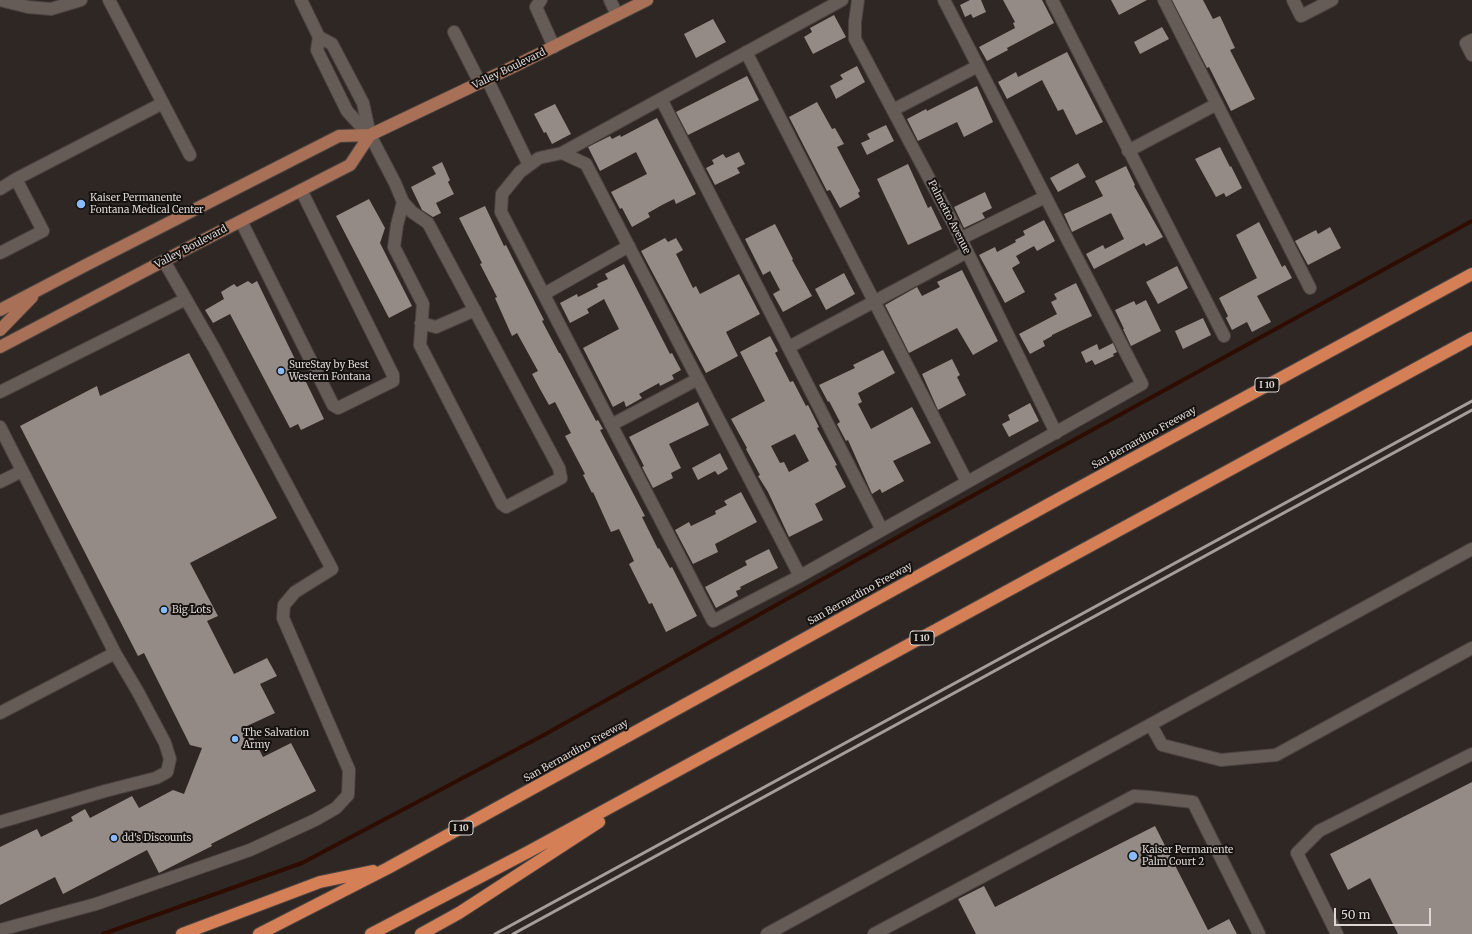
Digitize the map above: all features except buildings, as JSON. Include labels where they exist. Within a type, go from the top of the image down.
[{"type":"highway","name":"San Bernardino Freeway","points":[[259,934],[388,868],[1062,497],[1472,274]]},
{"type":"highway","name":"I 10","points":[[371,934],[528,852],[676,772],[1472,338]]},
{"type":"highway","points":[[421,934],[458,913],[676,772]]},
{"type":"highway","points":[[182,934],[320,882],[388,868]]},
{"type":"main road","name":"Valley Boulevard","points":[[0,310],[339,136],[370,136],[554,47],[647,0]]},
{"type":"main road","name":"Valley Boulevard","points":[[0,347],[350,165],[370,136]]},
{"type":"main road","points":[[0,330],[40,289]]},
{"type":"street","points":[[0,0],[18,2],[36,9],[51,9],[81,0]]},
{"type":"street","points":[[109,0],[190,155]]},
{"type":"street","points":[[301,0],[319,37],[317,50],[345,106],[370,136],[395,183],[403,202],[412,212],[428,223],[559,468],[561,478],[506,506],[502,504],[420,345],[423,304],[394,247],[397,225],[403,202]]},
{"type":"street","points":[[541,0],[536,7],[554,47]]},
{"type":"street","points":[[610,0],[617,15]]},
{"type":"street","points":[[842,0],[562,153],[539,158],[520,172],[502,194],[502,212],[713,621],[800,576],[1142,384],[944,0]]},
{"type":"street","name":"Palmetto Avenue","points":[[858,0],[854,22],[855,39],[960,239],[1056,433]]},
{"type":"street","points":[[1052,0],[1224,336]]},
{"type":"street","points":[[1164,0],[1310,288]]},
{"type":"street","points":[[1293,0],[1301,16],[1332,0]]},
{"type":"street","points":[[454,32],[484,81],[529,165]]},
{"type":"street","points":[[319,37],[332,44],[363,103],[370,136]]},
{"type":"street","points":[[1472,40],[1466,43],[1472,55]]},
{"type":"street","points":[[746,52],[967,482]]},
{"type":"street","points":[[893,110],[978,66]]},
{"type":"street","points":[[660,99],[882,530]]},
{"type":"street","points":[[0,189],[16,179],[163,103]]},
{"type":"street","points":[[1128,151],[1217,104]]},
{"type":"street","points":[[562,153],[586,164],[800,576]]},
{"type":"street","points":[[0,253],[43,231],[16,179]]},
{"type":"street","points":[[241,221],[333,405],[338,408],[393,381],[393,375],[301,190]]},
{"type":"street","points":[[960,239],[1045,197]]},
{"type":"street","points":[[544,294],[629,246]]},
{"type":"street","points":[[789,347],[966,252]]},
{"type":"street","points":[[0,930],[96,904],[250,850],[316,820],[336,808],[348,795],[349,770],[283,618],[284,605],[295,592],[332,569],[241,397],[164,261]]},
{"type":"street","points":[[0,392],[186,299]]},
{"type":"street","points":[[421,323],[436,327],[474,310]]},
{"type":"street","points":[[611,425],[698,379]]},
{"type":"street","points":[[0,427],[114,653],[138,692],[165,743],[170,759],[167,772],[156,778],[105,791],[0,822]]},
{"type":"street","points":[[0,482],[22,471]]},
{"type":"street","points":[[767,934],[1472,549]]},
{"type":"street","points":[[1151,725],[1162,745],[1221,760],[1276,755],[1472,648]]},
{"type":"street","points":[[0,713],[114,653]]},
{"type":"street","points":[[1337,934],[1297,853],[1319,831],[1472,754]]},
{"type":"street","points":[[874,934],[1134,796],[1192,802],[1260,934]]},
{"type":"waterway","points":[[103,934],[302,863],[542,736],[914,528],[1472,221]]},
{"type":"railway","points":[[495,934],[1472,401]]},
{"type":"railway","points":[[513,934],[1472,410]]},
{"type":"place","name":"Kaiser Permanente Fontana Medical Center","points":[[81,204]]},
{"type":"place","name":"SureStay by Best Western Fontana","points":[[281,371]]},
{"type":"place","name":"Big Lots","points":[[164,610]]},
{"type":"place","name":"The Salvation Army","points":[[235,739]]},
{"type":"place","name":"dd's Discounts","points":[[114,838]]},
{"type":"place","name":"Kaiser Permanente Palm Court 2","points":[[1133,856]]}]
